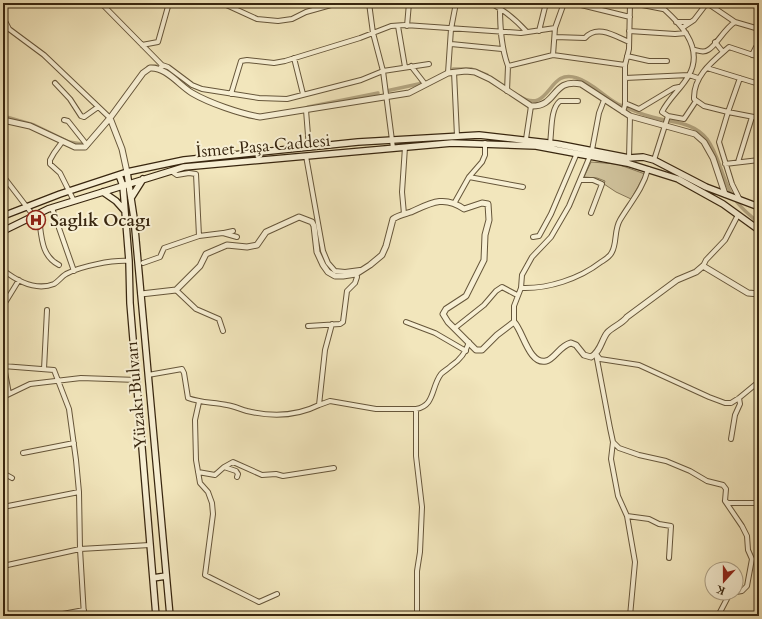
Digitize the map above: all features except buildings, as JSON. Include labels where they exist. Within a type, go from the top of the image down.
[{"type":"main road","points":[[3,216],[26,206],[127,172],[184,160],[393,140],[479,135],[526,139],[550,143],[661,173],[678,179],[723,204],[759,230]]},
{"type":"main road","name":"İsmet Paşa Caddesi","points":[[3,231],[36,214],[52,208],[184,167],[452,143],[536,146],[578,153],[591,153]]},
{"type":"main road","points":[[591,153],[629,158],[643,157],[654,160],[706,187],[759,207]]},
{"type":"main road","points":[[661,173],[663,164]]},
{"type":"main road","name":"Yüzakı Bulvarı","points":[[127,172],[141,294],[170,616]]},
{"type":"main road","name":"Yüzakı Bulvarı","points":[[119,175],[123,186],[129,261],[130,303],[156,616]]},
{"type":"main road","points":[[131,198],[143,179]]},
{"type":"main road","points":[[103,192],[116,201],[124,210]]},
{"type":"main road","points":[[153,578],[166,576]]},
{"type":"street","points":[[101,3],[161,67],[193,94],[245,115],[260,117],[410,93],[448,72],[475,72],[507,89],[531,106],[547,103],[561,86],[574,83],[587,88],[604,100],[624,107],[639,109],[674,88],[680,87]]},
{"type":"street","points":[[142,45],[158,42],[169,3]]},
{"type":"street","points":[[222,3],[257,19],[278,21],[292,19],[306,12],[338,3]]},
{"type":"street","points":[[369,3],[373,33],[383,71],[393,148]]},
{"type":"street","points":[[407,26],[409,3]]},
{"type":"street","points":[[448,72],[451,29],[456,3]]},
{"type":"street","points":[[490,3],[500,7],[527,32]]},
{"type":"street","points":[[503,3],[500,7],[500,32],[502,49],[508,66],[507,89]]},
{"type":"street","points":[[539,30],[546,3]]},
{"type":"street","points":[[553,56],[555,28],[564,3]]},
{"type":"street","points":[[573,3],[630,18]]},
{"type":"street","points":[[629,158],[630,116],[624,107],[624,78],[629,42],[631,3],[665,9]]},
{"type":"street","points":[[658,3],[686,33],[695,50],[689,74],[662,112],[667,120],[695,134],[704,142],[713,158],[725,194]]},
{"type":"street","points":[[682,28],[691,22],[707,3],[735,22],[759,29]]},
{"type":"street","points":[[3,17],[9,29],[44,55],[110,118],[122,149],[127,172]]},
{"type":"street","points":[[676,22],[691,22]]},
{"type":"street","points":[[695,50],[702,52],[708,50],[726,28],[735,22]]},
{"type":"street","points":[[231,94],[241,61],[247,60],[274,63],[294,58],[391,26],[500,32],[527,32],[555,28]]},
{"type":"street","points":[[398,26],[405,67]]},
{"type":"street","points":[[3,30],[9,29]]},
{"type":"street","points":[[554,37],[585,38],[589,33],[596,31],[610,34],[629,42]]},
{"type":"street","points":[[629,31],[675,34],[686,33]]},
{"type":"street","points":[[716,42],[723,52]]},
{"type":"street","points":[[451,44],[502,49]]},
{"type":"street","points":[[759,57],[729,47],[698,78],[694,92],[696,101],[704,106],[759,118]]},
{"type":"street","points":[[752,55],[756,47]]},
{"type":"street","points":[[508,66],[553,56],[625,66]]},
{"type":"street","points":[[627,56],[649,61],[667,61]]},
{"type":"street","points":[[294,58],[303,94]]},
{"type":"street","points":[[3,120],[30,126],[75,147],[87,145],[110,118],[144,73],[150,68],[168,67],[192,85],[202,89],[231,94],[286,99],[361,80],[383,71],[429,64]]},
{"type":"street","points":[[411,66],[425,84]]},
{"type":"street","points":[[707,68],[759,84]]},
{"type":"street","points":[[454,72],[457,136]]},
{"type":"street","points":[[624,78],[689,74],[698,78]]},
{"type":"street","points":[[740,78],[719,142],[725,164],[740,200]]},
{"type":"street","points":[[55,83],[70,99],[81,116],[84,117],[98,107]]},
{"type":"street","points":[[596,354],[588,357],[576,345],[571,343],[558,349],[550,359],[544,362],[537,360],[528,349],[520,330],[514,322],[514,306],[521,288],[522,276],[532,257],[551,237],[569,206],[591,153],[599,112],[604,100]]},
{"type":"street","points":[[550,143],[557,103],[560,101],[578,101]]},
{"type":"street","points":[[630,116],[667,120],[684,119],[696,101]]},
{"type":"street","points":[[526,139],[531,106]]},
{"type":"street","points":[[306,110],[309,148]]},
{"type":"street","points":[[738,162],[752,117]]},
{"type":"street","points":[[64,120],[68,121],[87,145]]},
{"type":"street","points":[[654,160],[667,120]]},
{"type":"street","points":[[62,142],[50,160],[50,164],[60,173],[74,201]]},
{"type":"street","points":[[455,202],[469,177],[482,162],[485,143]]},
{"type":"street","points":[[404,214],[402,192],[406,147]]},
{"type":"street","points":[[533,237],[539,236],[551,214],[578,153]]},
{"type":"street","points":[[306,156],[324,255],[335,270],[349,272],[361,269],[370,265],[382,256],[393,219],[404,214],[432,203],[455,202],[464,209],[482,203],[488,204],[489,209],[485,235],[484,260],[466,296],[446,309],[443,314],[444,318],[470,342],[476,350],[482,350],[497,335],[514,322]]},
{"type":"street","points":[[725,164],[759,160]]},
{"type":"street","points":[[521,288],[548,286],[563,281],[589,271],[608,257],[612,253],[619,221],[633,202],[648,169]]},
{"type":"street","points":[[171,171],[176,175],[189,173],[196,174],[199,236]]},
{"type":"street","points":[[3,176],[26,206],[36,214],[43,246],[52,261],[59,265]]},
{"type":"street","points":[[469,177],[523,187]]},
{"type":"street","points":[[580,180],[593,180],[602,184],[591,213]]},
{"type":"street","points":[[52,208],[74,271]]},
{"type":"street","points":[[630,616],[635,562],[627,516],[618,496],[611,459],[613,442],[596,354],[608,332],[622,324],[627,317],[677,280],[696,272],[703,266],[712,253],[722,244],[738,215]]},
{"type":"street","points":[[141,294],[176,290],[197,269],[206,254],[227,245],[247,247],[257,245],[266,232],[299,217],[312,222],[314,226],[317,252],[322,265],[328,272],[335,276],[342,276],[356,274],[361,269]]},
{"type":"street","points":[[143,263],[160,257],[164,248],[199,236],[233,231]]},
{"type":"street","points":[[223,233],[237,237]]},
{"type":"street","points":[[3,270],[31,286],[52,285],[65,274],[74,271],[113,260],[129,261]]},
{"type":"street","points":[[703,266],[748,293],[759,294]]},
{"type":"street","points":[[308,326],[343,322],[347,291],[358,277],[356,274]]},
{"type":"street","points":[[3,306],[19,280]]},
{"type":"street","points":[[455,328],[484,305],[496,291],[502,287],[517,295]]},
{"type":"street","points":[[176,290],[196,309],[219,319],[224,331]]},
{"type":"street","points":[[44,369],[47,310]]},
{"type":"street","points":[[406,322],[435,333],[466,351]]},
{"type":"street","points":[[319,405],[325,350],[332,324]]},
{"type":"street","points":[[148,375],[182,369],[188,398],[199,402],[227,405],[266,415],[284,415],[309,410],[330,402],[376,409],[416,409],[424,408],[429,402],[441,374],[453,365],[466,351],[470,342]]},
{"type":"street","points":[[596,354],[600,359],[644,367],[720,401],[731,403],[756,384],[759,385]]},
{"type":"street","points":[[3,361],[9,394]]},
{"type":"street","points":[[4,367],[54,370],[69,409],[79,492],[80,549],[84,616]]},
{"type":"street","points":[[3,397],[30,384],[81,378],[136,380]]},
{"type":"street","points":[[731,439],[735,415],[740,404],[739,398]]},
{"type":"street","points":[[199,402],[195,420],[195,448],[200,483],[208,492],[212,503],[213,514],[205,575],[258,602],[277,594]]},
{"type":"street","points":[[416,409],[416,456],[422,507],[420,552],[417,571],[417,616]]},
{"type":"street","points":[[613,442],[619,448],[639,455],[666,461],[690,471],[707,481],[723,485],[726,489],[724,501],[742,526],[747,536],[748,550],[752,554],[747,586],[744,589]]},
{"type":"street","points":[[23,452],[74,443]]},
{"type":"street","points":[[198,472],[215,475],[232,462],[262,475],[276,474],[283,476],[334,468]]},
{"type":"street","points":[[224,467],[236,471],[238,474],[237,477]]},
{"type":"street","points":[[3,473],[12,478]]},
{"type":"street","points":[[3,507],[79,492]]},
{"type":"street","points":[[724,501],[732,503],[759,502]]},
{"type":"street","points":[[627,516],[649,519],[659,524],[671,526],[669,558]]},
{"type":"street","points":[[3,566],[80,549],[150,545]]},
{"type":"street","points":[[718,616],[726,601]]},
{"type":"street","points":[[52,616],[84,610]]},
{"type":"shaded area","points":[[591,162],[617,164],[645,174],[631,199],[604,184],[605,181],[597,178],[584,177]]},
{"type":"waterway","points":[[148,67],[156,66]]},
{"type":"waterway","points":[[453,69],[471,69],[487,75]]},
{"type":"waterway","points":[[519,96],[529,101],[537,100],[544,96],[560,79],[567,76],[583,80],[613,101],[626,108],[648,116],[682,124],[695,129],[701,133],[711,145],[726,183],[738,204],[759,223]]},
{"type":"waterway","points":[[386,91],[423,83]]},
{"type":"waterway","points":[[308,107],[378,93]]},
{"type":"waterway","points":[[3,116],[34,125],[69,142],[82,144]]},
{"type":"place","name":"Saglık Ocagı","points":[[36,220]]}]
